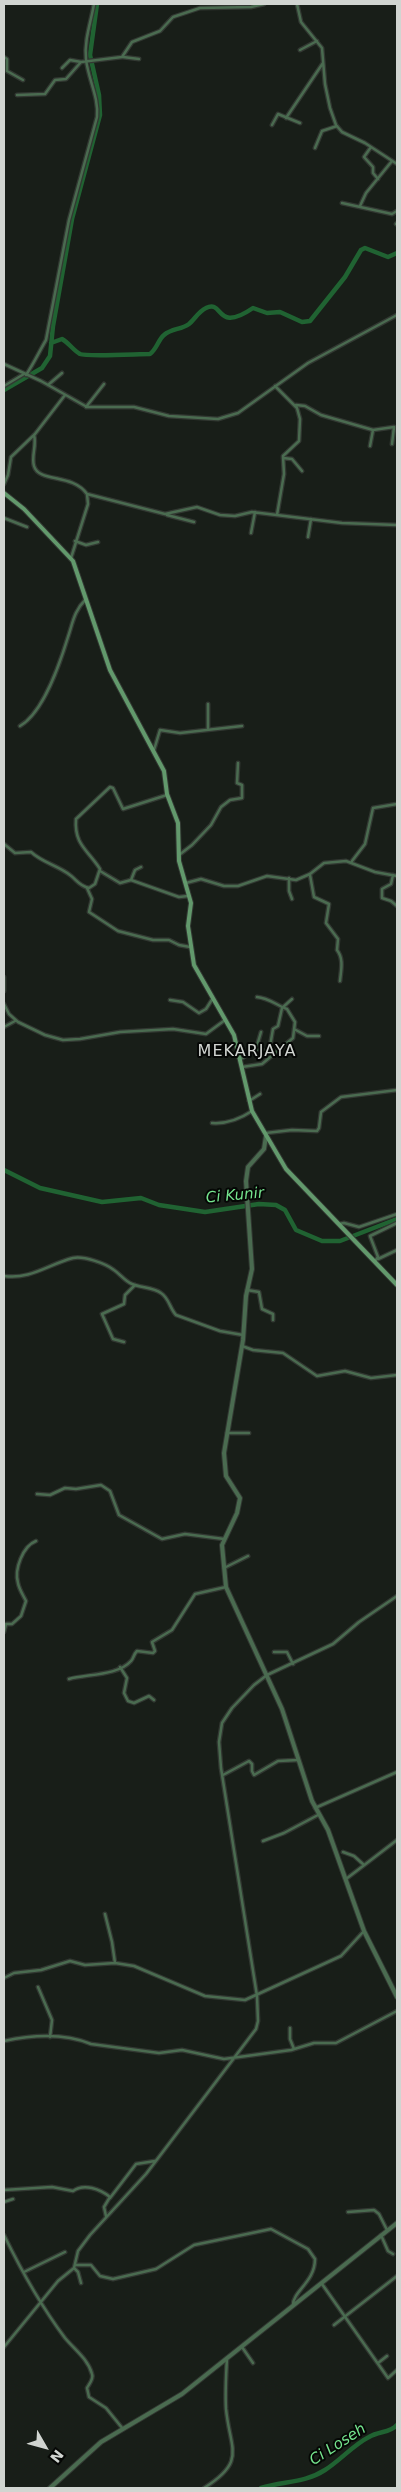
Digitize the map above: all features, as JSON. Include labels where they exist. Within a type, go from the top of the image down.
[{"type":"main road","points":[[4,493],[24,509],[71,558],[110,670],[164,771],[168,794],[178,823],[178,855],[190,895],[192,909],[188,926],[190,947],[196,971],[234,1035],[241,1059],[248,1101],[252,1111],[286,1169],[355,1242],[376,1260],[397,1285]]},
{"type":"street","points":[[5,386],[27,375],[46,341],[69,220],[96,124],[97,102],[86,46],[94,4]]},
{"type":"street","points":[[122,57],[132,42],[160,31],[172,17],[200,8],[251,7],[264,4]]},
{"type":"street","points":[[296,4],[301,22],[317,41],[323,52],[326,93],[337,126],[342,132],[372,147],[397,164]]},
{"type":"street","points":[[300,50],[317,41]]},
{"type":"street","points":[[4,57],[7,59],[7,71],[22,80]]},
{"type":"street","points":[[62,68],[70,60],[81,62],[122,57],[139,59]]},
{"type":"street","points":[[17,95],[45,94],[55,80],[66,79],[81,62]]},
{"type":"street","points":[[286,118],[324,62]]},
{"type":"street","points":[[272,125],[276,114],[300,123]]},
{"type":"street","points":[[315,148],[324,128],[337,126]]},
{"type":"street","points":[[372,147],[364,157],[373,167],[373,173],[378,178]]},
{"type":"street","points":[[360,206],[378,178],[392,161]]},
{"type":"street","points":[[342,203],[392,214],[397,212]]},
{"type":"street","points":[[4,364],[86,406],[101,409],[134,407],[169,416],[218,419],[238,413],[323,354],[396,316]]},
{"type":"street","points":[[48,385],[62,373]]},
{"type":"street","points":[[86,406],[104,384]]},
{"type":"street","points":[[275,386],[296,405],[300,418],[299,441],[284,454],[283,458],[284,474],[277,515]]},
{"type":"street","points":[[4,484],[8,475],[11,457],[34,435],[65,395]]},
{"type":"street","points":[[296,405],[304,406],[322,416],[373,430],[394,428],[392,444]]},
{"type":"street","points":[[370,446],[373,430]]},
{"type":"street","points":[[34,435],[34,466],[37,471],[46,477],[66,479],[75,483],[87,494],[194,522]]},
{"type":"street","points":[[283,458],[292,459],[302,471]]},
{"type":"street","points":[[71,558],[88,504],[87,494]]},
{"type":"street","points":[[165,514],[197,507],[220,515],[255,512],[312,519],[397,525]]},
{"type":"street","points":[[251,533],[255,512]]},
{"type":"street","points":[[4,518],[27,527]]},
{"type":"street","points":[[308,537],[312,519]]},
{"type":"street","points":[[75,541],[86,545],[98,542]]},
{"type":"street","points":[[20,726],[30,719],[39,708],[65,648],[76,611],[86,599]]},
{"type":"street","points":[[208,704],[208,728]]},
{"type":"street","points":[[154,750],[160,730],[180,733],[208,728],[242,726]]},
{"type":"street","points":[[178,855],[192,845],[211,826],[220,807],[230,800],[242,798],[242,785],[237,783],[238,763]]},
{"type":"street","points":[[168,794],[123,809],[113,788],[110,787],[76,819],[80,844],[100,871],[120,883],[131,880],[179,897],[190,895]]},
{"type":"street","points":[[352,861],[365,844],[372,808],[397,804]]},
{"type":"street","points":[[4,844],[17,854],[30,852],[40,861],[56,866],[70,875],[78,884],[87,888],[92,899],[88,912],[113,929],[152,940],[169,940],[179,945],[190,947]]},
{"type":"street","points":[[186,884],[201,879],[224,886],[238,886],[268,876],[296,880],[329,862],[352,861],[370,870],[397,876]]},
{"type":"street","points":[[131,880],[135,870],[141,867]]},
{"type":"street","points":[[87,888],[94,885],[100,871]]},
{"type":"street","points":[[310,874],[314,897],[329,904],[326,923],[337,937],[337,950],[340,954],[341,962],[340,981]]},
{"type":"street","points":[[392,875],[391,883],[382,889],[382,898],[391,901],[397,906]]},
{"type":"street","points":[[289,878],[289,891],[292,899]]},
{"type":"street","points":[[4,977],[4,991]]},
{"type":"street","points":[[242,1067],[256,1066],[266,1061],[292,1039],[294,1021],[287,1010],[269,999],[257,997]]},
{"type":"street","points":[[170,1000],[183,1002],[199,1013],[206,1009],[213,998]]},
{"type":"street","points":[[256,1049],[267,1053],[271,1050],[273,1029],[278,1026],[282,1008],[292,998]]},
{"type":"street","points":[[4,1004],[16,1020],[45,1035],[58,1039],[74,1040],[103,1034],[173,1029],[206,1034],[225,1020]]},
{"type":"street","points":[[4,1028],[16,1020]]},
{"type":"street","points":[[294,1029],[306,1035],[319,1036]]},
{"type":"street","points":[[241,1059],[256,1049],[261,1032]]},
{"type":"street","points":[[397,1090],[340,1097],[321,1112],[317,1131],[292,1130],[265,1135],[264,1149],[248,1167],[248,1210],[252,1269],[247,1290],[242,1346],[224,1453],[225,1470],[240,1498],[237,1513],[224,1538],[222,1550],[226,1586],[282,1709],[315,1808],[328,1830],[364,1931],[397,1997]]},
{"type":"street","points":[[248,1101],[260,1094]]},
{"type":"street","points":[[212,1122],[224,1122],[239,1118],[252,1111]]},
{"type":"street","points":[[340,1225],[359,1227],[397,1214]]},
{"type":"street","points":[[397,1223],[370,1236],[376,1260],[397,1250]]},
{"type":"street","points":[[4,1276],[19,1277],[79,1258],[111,1268],[135,1285],[162,1293],[176,1315],[220,1331],[243,1335]]},
{"type":"street","points":[[124,1342],[112,1339],[102,1314],[124,1304],[125,1295],[135,1285]]},
{"type":"street","points":[[247,1290],[259,1292],[262,1309],[273,1314],[273,1320]]},
{"type":"street","points":[[242,1346],[253,1350],[282,1353],[317,1376],[345,1371],[371,1378],[397,1375]]},
{"type":"street","points":[[227,1433],[249,1433]]},
{"type":"street","points":[[38,1494],[50,1495],[65,1488],[76,1489],[101,1485],[110,1491],[119,1515],[162,1539],[185,1534],[224,1538]]},
{"type":"street","points":[[4,1632],[6,1624],[12,1624],[21,1616],[26,1602],[18,1582],[18,1566],[31,1543],[36,1541]]},
{"type":"street","points":[[224,1568],[248,1556]]},
{"type":"street","points":[[69,1679],[88,1674],[97,1676],[120,1667],[130,1662],[137,1651],[153,1653],[152,1642],[172,1630],[196,1594],[226,1586]]},
{"type":"street","points":[[4,2347],[58,2281],[74,2266],[78,2250],[106,2216],[134,2188],[256,2029],[258,2021],[257,1996],[222,1775],[219,1742],[222,1724],[232,1708],[267,1675],[333,1644],[359,1622],[397,1596]]},
{"type":"street","points":[[274,1652],[287,1652],[293,1664]]},
{"type":"street","points":[[120,1667],[127,1678],[124,1693],[128,1701],[134,1703],[148,1696],[154,1700]]},
{"type":"street","points":[[222,1775],[249,1761],[252,1764],[254,1775],[279,1760],[300,1760]]},
{"type":"street","points":[[315,1808],[397,1772]]},
{"type":"street","points":[[263,1840],[284,1833],[318,1815]]},
{"type":"street","points":[[346,1879],[397,1840]]},
{"type":"street","points":[[343,1852],[354,1856],[364,1865]]},
{"type":"street","points":[[105,1914],[115,1963]]},
{"type":"street","points":[[4,1978],[14,1972],[41,1970],[70,1961],[84,1965],[115,1963],[134,1966],[205,1996],[245,2000],[341,1956],[364,1931]]},
{"type":"street","points":[[38,1987],[53,2021],[50,2037]]},
{"type":"street","points":[[4,2040],[33,2035],[76,2039],[91,2044],[159,2053],[182,2050],[218,2059],[234,2058],[294,2049],[314,2043],[336,2043],[397,2011]]},
{"type":"street","points":[[290,2028],[290,2040],[294,2049]]},
{"type":"street","points":[[106,2216],[104,2207],[136,2164],[155,2161]]},
{"type":"street","points":[[4,2190],[52,2187],[73,2191],[80,2187],[93,2188],[110,2198]]},
{"type":"street","points":[[4,2202],[13,2199]]},
{"type":"street","points":[[348,2212],[374,2210],[379,2214],[388,2230]]},
{"type":"street","points":[[50,2488],[101,2442],[175,2400],[397,2223]]},
{"type":"street","points":[[74,2266],[92,2266],[100,2276],[113,2279],[160,2268],[194,2245],[271,2229],[308,2249],[315,2259],[312,2276],[294,2298],[293,2305]]},
{"type":"street","points":[[4,2235],[41,2301],[65,2337],[80,2351],[91,2372],[92,2379],[87,2392],[89,2397],[106,2408],[123,2429]]},
{"type":"street","points":[[381,2235],[388,2251],[392,2254]]},
{"type":"street","points":[[24,2272],[65,2252]]},
{"type":"street","points":[[74,2266],[81,2283]]},
{"type":"street","points":[[334,2325],[397,2276]]},
{"type":"street","points":[[321,2283],[388,2378],[397,2370]]},
{"type":"street","points":[[241,2346],[253,2363]]},
{"type":"street","points":[[378,2363],[387,2356]]},
{"type":"street","points":[[204,2488],[224,2475],[230,2466],[233,2455],[226,2410],[227,2357]]},
{"type":"waterway","points":[[4,390],[42,368],[50,356],[53,326],[72,219],[100,115],[99,95],[90,55],[97,4]]},
{"type":"waterway","points":[[51,343],[62,339],[80,354],[85,355],[150,354],[164,335],[186,326],[203,309],[212,306],[226,317],[232,318],[253,308],[267,313],[280,312],[302,322],[310,321],[345,277],[361,250],[365,248],[388,257],[397,253]]},
{"type":"waterway","name":"Ci Kunir","points":[[4,1170],[40,1188],[102,1202],[141,1198],[159,1205],[205,1212],[259,1204],[276,1205],[285,1210],[296,1230],[322,1241],[340,1241],[397,1219]]},
{"type":"waterway","name":"Ci Loseh","points":[[261,2488],[302,2480],[317,2474],[331,2466],[363,2440],[394,2428],[397,2425]]},
{"type":"district","name":"MEKARJAYA","points":[[247,1052]]}]
